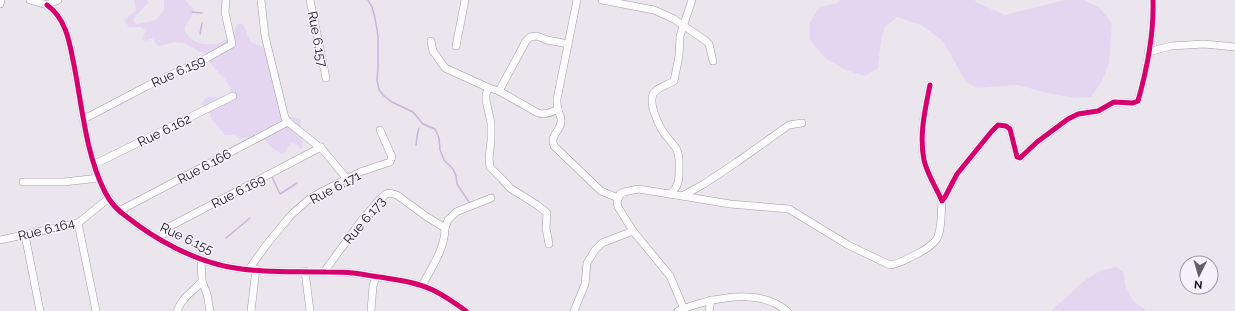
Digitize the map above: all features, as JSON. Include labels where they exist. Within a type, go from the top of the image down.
[{"type":"street","points":[[0,4],[1,0]]},
{"type":"street","points":[[30,0],[46,5],[58,0]]},
{"type":"street","name":"Rue 6.159","points":[[84,119],[232,44],[225,12],[226,0]]},
{"type":"street","points":[[261,0],[265,36],[285,118],[288,122],[321,147],[347,179]]},
{"type":"street","name":"Rue 6.157","points":[[310,0],[326,78]]},
{"type":"street","points":[[456,46],[465,0]]},
{"type":"street","points":[[578,0],[558,99],[558,109],[561,121],[552,141],[554,146],[601,191],[618,198]]},
{"type":"street","points":[[602,0],[628,2],[654,10],[674,19],[709,44],[713,61]]},
{"type":"street","points":[[670,194],[678,185],[679,157],[677,151],[662,130],[656,118],[652,101],[654,93],[658,89],[674,81],[678,63],[680,36],[692,0]]},
{"type":"street","points":[[942,200],[957,174],[998,125],[1006,126],[1010,129],[1017,157],[1020,158],[1037,142],[1068,119],[1078,114],[1098,112],[1114,102],[1133,103],[1138,101],[1144,79],[1153,11],[1153,0]]},
{"type":"street","name":"Rue 6.155","points":[[46,5],[56,13],[69,39],[87,135],[99,178],[109,198],[119,211],[137,225],[178,249],[201,259],[230,267],[305,272],[352,272],[404,280],[444,296],[457,308],[466,311]]},
{"type":"street","points":[[499,91],[526,41],[530,38],[536,36],[547,40],[568,44]]},
{"type":"street","points":[[431,41],[433,51],[445,68],[499,91],[538,113],[548,114],[558,109]]},
{"type":"street","points":[[1148,52],[1171,46],[1204,44],[1235,47]]},
{"type":"street","points":[[787,311],[774,303],[751,297],[711,300],[681,310],[670,276],[634,231],[618,207],[618,198],[620,194],[638,188],[730,204],[788,209],[848,245],[890,265],[897,264],[931,246],[937,239],[940,229],[942,200],[924,160],[922,143],[923,117],[930,85]]},
{"type":"street","points":[[489,88],[486,94],[486,100],[491,123],[490,167],[510,188],[547,213],[546,228],[549,244]]},
{"type":"street","name":"Rue 6.162","points":[[95,164],[233,96]]},
{"type":"street","name":"Rue 6.166","points":[[119,211],[288,122]]},
{"type":"street","points":[[682,196],[732,166],[789,125],[802,123]]},
{"type":"street","name":"Rue 6.171","points":[[253,269],[267,244],[291,215],[308,200],[360,172],[390,162],[392,157],[380,130]]},
{"type":"street","name":"Rue 6.169","points":[[160,239],[167,228],[321,147]]},
{"type":"street","points":[[23,182],[64,182],[99,178]]},
{"type":"street","name":"Rue 6.173","points":[[324,272],[361,221],[386,194],[390,193],[397,195],[445,228]]},
{"type":"street","name":"Rue 6.164","points":[[0,240],[78,223],[109,198]]},
{"type":"street","points":[[422,286],[439,252],[445,236],[445,228],[448,220],[456,212],[491,198]]},
{"type":"street","points":[[78,223],[96,311]]},
{"type":"street","points":[[574,311],[585,284],[587,263],[595,250],[602,243],[634,231]]},
{"type":"street","points":[[25,235],[40,311]]},
{"type":"street","points":[[201,259],[202,281],[207,294],[210,311]]},
{"type":"street","points":[[251,311],[253,269]]},
{"type":"street","points":[[305,272],[310,311]]},
{"type":"street","points":[[371,311],[372,293],[376,276]]},
{"type":"street","points":[[177,311],[186,295],[194,290],[202,281]]},
{"type":"street","points":[[709,311],[711,300]]},
{"type":"shaded area","points":[[134,0],[148,1],[148,3],[133,19],[136,24],[156,20],[164,10],[164,0],[185,0],[194,10],[185,30],[190,38],[201,43],[209,44],[224,41],[229,37],[238,24],[242,24],[251,42],[267,49],[272,64],[276,66],[280,76],[286,114],[289,117],[301,119],[300,125],[304,133],[302,148],[300,149],[298,145],[291,143],[282,154],[271,147],[265,140],[247,137],[240,139],[234,135],[225,135],[212,120],[208,109],[201,103],[208,96],[219,98],[221,96],[228,95],[230,91],[227,82],[211,64],[209,59],[211,55],[198,51],[185,43],[174,42],[159,46],[153,39],[149,39],[147,41],[144,40],[144,29],[141,27],[129,27],[125,22],[125,19],[136,10]]},
{"type":"shaded area","points":[[840,0],[975,0],[976,2],[1005,15],[1066,0],[1083,0],[1100,8],[1112,24],[1109,63],[1102,81],[1091,97],[1075,98],[1047,93],[1018,85],[977,88],[966,82],[943,41],[921,25],[897,17],[884,28],[878,68],[865,76],[846,70],[825,58],[810,40],[810,22],[820,7],[837,3]]},
{"type":"shaded area","points":[[1117,267],[1124,273],[1125,285],[1133,301],[1147,311],[1051,311],[1084,281],[1101,270]]},
{"type":"waterway","points":[[368,0],[372,7],[378,36],[377,80],[379,90],[392,102],[413,112],[423,124],[435,129],[439,138],[440,150],[444,160],[453,169],[457,184],[469,202]]},
{"type":"waterway","points":[[192,12],[202,13]]},
{"type":"waterway","points":[[200,34],[202,23]]},
{"type":"waterway","points":[[416,145],[419,128]]},
{"type":"waterway","points":[[272,177],[280,194],[297,183]]},
{"type":"waterway","points":[[226,238],[250,218]]},
{"type":"cycle path","points":[[930,85],[923,122],[923,151],[927,170],[942,201],[957,174],[998,125],[1006,126],[1010,129],[1017,157],[1020,158],[1037,142],[1068,119],[1078,114],[1098,111],[1114,102],[1133,103],[1138,101],[1149,51],[1153,0]]},
{"type":"cycle path","points":[[47,5],[58,16],[68,37],[88,144],[98,177],[105,192],[120,212],[150,234],[189,254],[215,264],[229,267],[253,270],[350,273],[400,280],[433,290],[466,311]]}]
